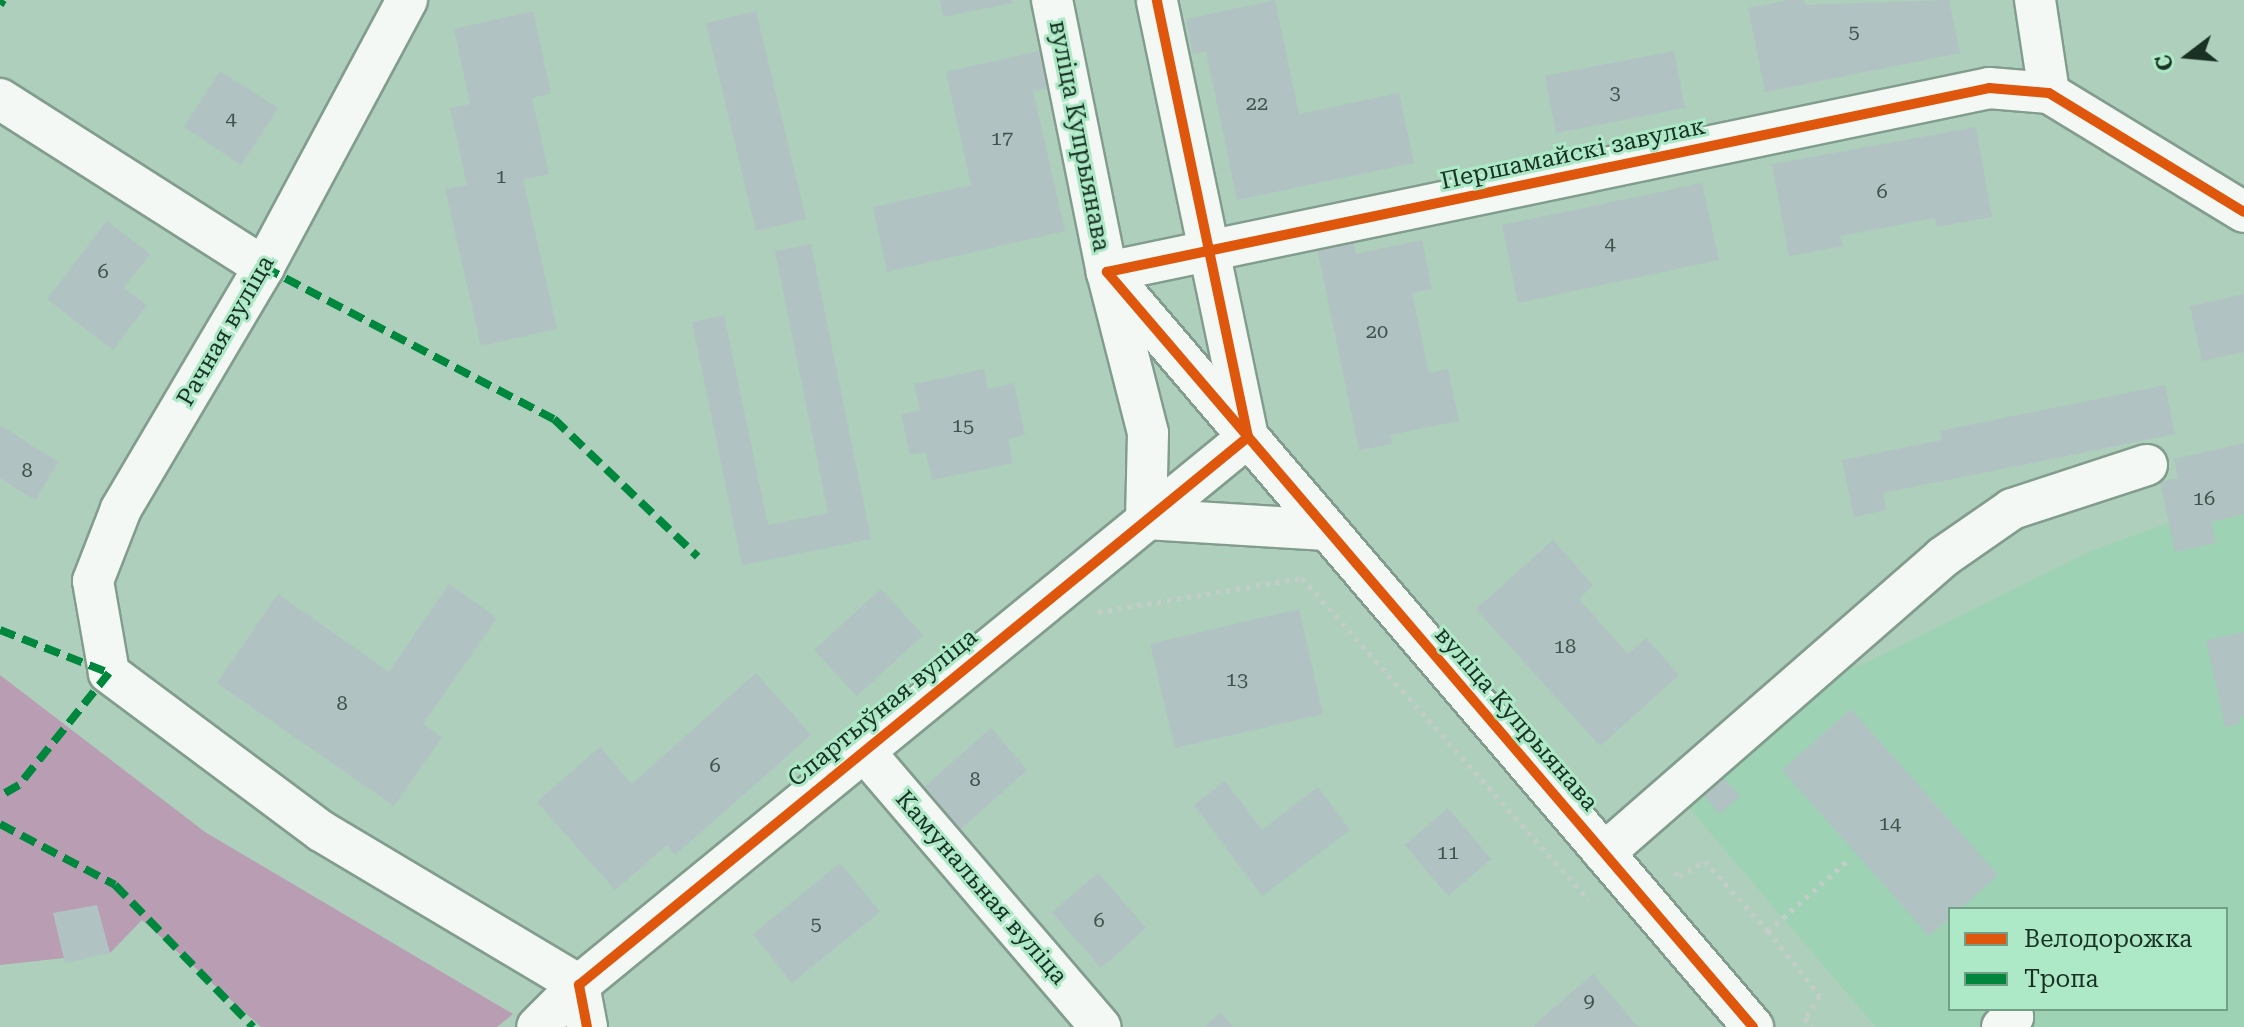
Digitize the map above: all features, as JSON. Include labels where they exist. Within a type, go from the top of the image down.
[{"type":"street","name":"Рачная вуліца","points":[[407,0],[264,267],[121,509],[93,581],[109,673],[321,831],[579,985]]},
{"type":"street","name":"вуліца Купрыянава","points":[[1052,0],[1107,272],[1148,433],[1146,519]]},
{"type":"street","name":"вуліца Купрыянава","points":[[1157,0],[1206,251],[1248,437]]},
{"type":"street","points":[[2035,0],[2049,93],[2244,212]]},
{"type":"street","name":"Першамайскі завулак","points":[[1107,272],[1989,88],[2049,93]]},
{"type":"street","points":[[0,99],[264,267]]},
{"type":"street","name":"вуліца Купрыянава","points":[[1107,272],[1753,1027]]},
{"type":"street","name":"Спартыўная вуліца","points":[[537,1027],[579,985],[1248,437]]},
{"type":"street","points":[[1604,853],[1943,557],[2012,509],[2147,465]]},
{"type":"street","points":[[1146,519],[1327,530]]},
{"type":"street","name":"Камунальная вуліца","points":[[863,750],[1100,1027]]},
{"type":"street","points":[[579,985],[587,1027]]},
{"type":"street","points":[[2002,1027],[2013,1017],[2012,1011]]},
{"type":"path","points":[[1094,613],[1302,578],[1597,909]]},
{"type":"path","points":[[1636,827],[1679,876],[1705,861],[1768,931],[1820,996],[1805,1018],[1812,1027]]},
{"type":"path","points":[[1768,931],[1847,861]]},
{"type":"shaded area","points":[[2244,514],[2244,1027],[1876,1027],[1684,802],[1832,673],[1866,663],[2093,550],[2169,523],[2176,552],[2215,543],[2211,522]]},
{"type":"shaded area","points":[[0,675],[205,832],[513,1014],[497,1027],[261,1027],[142,920],[110,953],[0,965]]},
{"type":"building","points":[[940,0],[1012,0],[1013,3],[943,17]]},
{"type":"building","points":[[1275,0],[1299,114],[1399,93],[1414,163],[1237,200],[1206,51],[1193,54],[1186,19]]},
{"type":"building","points":[[1804,0],[1805,5],[1949,0],[1960,53],[1765,92],[1748,8]]},
{"type":"building","points":[[533,11],[551,93],[532,98],[549,174],[523,179],[557,329],[481,346],[445,189],[467,185],[450,108],[470,104],[454,29]]},
{"type":"building","points":[[756,11],[806,219],[756,231],[706,23]]},
{"type":"building","points":[[1043,50],[1052,87],[1033,91],[1065,231],[887,272],[873,207],[971,185],[946,72]]},
{"type":"building","points":[[1674,51],[1685,108],[1556,133],[1545,76]]},
{"type":"building","points":[[220,71],[278,108],[241,165],[184,127]]},
{"type":"building","points":[[1976,127],[1992,217],[1937,227],[1935,218],[1840,236],[1843,246],[1789,256],[1772,164]]},
{"type":"building","points":[[1702,183],[1719,260],[1518,303],[1502,225]]},
{"type":"building","points":[[107,221],[150,254],[124,288],[147,305],[113,350],[47,299]]},
{"type":"building","points":[[1352,236],[1356,254],[1422,240],[1432,289],[1412,293],[1429,373],[1448,369],[1459,421],[1390,435],[1392,444],[1359,450],[1316,243]]},
{"type":"building","points":[[811,244],[871,539],[742,565],[692,322],[724,315],[768,525],[828,513],[775,251]]},
{"type":"building","points":[[2244,294],[2244,352],[2202,361],[2190,306]]},
{"type":"building","points":[[984,369],[988,389],[1014,383],[1025,435],[1008,439],[1013,463],[932,480],[926,452],[910,455],[901,414],[920,410],[914,384]]},
{"type":"building","points":[[2165,385],[2175,434],[1883,493],[1886,510],[1854,517],[1842,460],[1942,440],[1940,431]]},
{"type":"building","points":[[0,425],[58,462],[35,500],[0,478]]},
{"type":"building","points":[[2244,443],[2244,514],[2211,522],[2216,543],[2175,552],[2160,482],[2178,478],[2174,459]]},
{"type":"building","points":[[1553,540],[1593,585],[1579,599],[1628,654],[1646,638],[1679,675],[1600,746],[1476,609]]},
{"type":"building","points":[[449,584],[497,618],[423,724],[442,737],[394,806],[217,683],[278,594],[389,672]]},
{"type":"building","points":[[881,589],[923,635],[857,696],[814,650]]},
{"type":"building","points":[[1299,609],[1323,714],[1175,748],[1150,644]]},
{"type":"building","points":[[2244,632],[2244,716],[2239,717],[2240,724],[2225,727],[2206,640]]},
{"type":"building","points":[[756,673],[811,735],[675,855],[667,845],[615,890],[537,802],[600,747],[632,784]]},
{"type":"building","points":[[1851,709],[1998,875],[1962,907],[1948,907],[1948,920],[1929,936],[1782,770]]},
{"type":"building","points":[[991,728],[1027,770],[960,830],[923,788]]},
{"type":"building","points":[[1721,775],[1740,796],[1720,814],[1701,793]]},
{"type":"building","points":[[1225,781],[1262,830],[1318,787],[1350,830],[1262,896],[1194,805]]},
{"type":"building","points":[[1448,808],[1491,859],[1448,896],[1405,845]]},
{"type":"building","points":[[840,863],[880,912],[792,983],[753,934]]},
{"type":"building","points":[[1098,873],[1146,928],[1101,968],[1052,912]]},
{"type":"building","points":[[97,905],[110,953],[65,963],[53,913]]},
{"type":"building","points":[[1593,974],[1638,1027],[1535,1027],[1534,1025]]},
{"type":"building","points":[[1221,1013],[1233,1027],[1204,1027]]},
{"type":"marked path","points":[[0,5],[3,0]]},
{"type":"marked path","points":[[264,267],[554,419],[698,557]]},
{"type":"marked path","points":[[0,630],[109,673],[19,785],[0,796]]},
{"type":"marked path","points":[[0,824],[115,885],[253,1027]]},
{"type":"cycle path","points":[[587,1027],[579,985],[1248,437],[1157,0]]},
{"type":"cycle path","points":[[1753,1027],[1107,272],[1989,88],[2049,93],[2244,212]]}]
